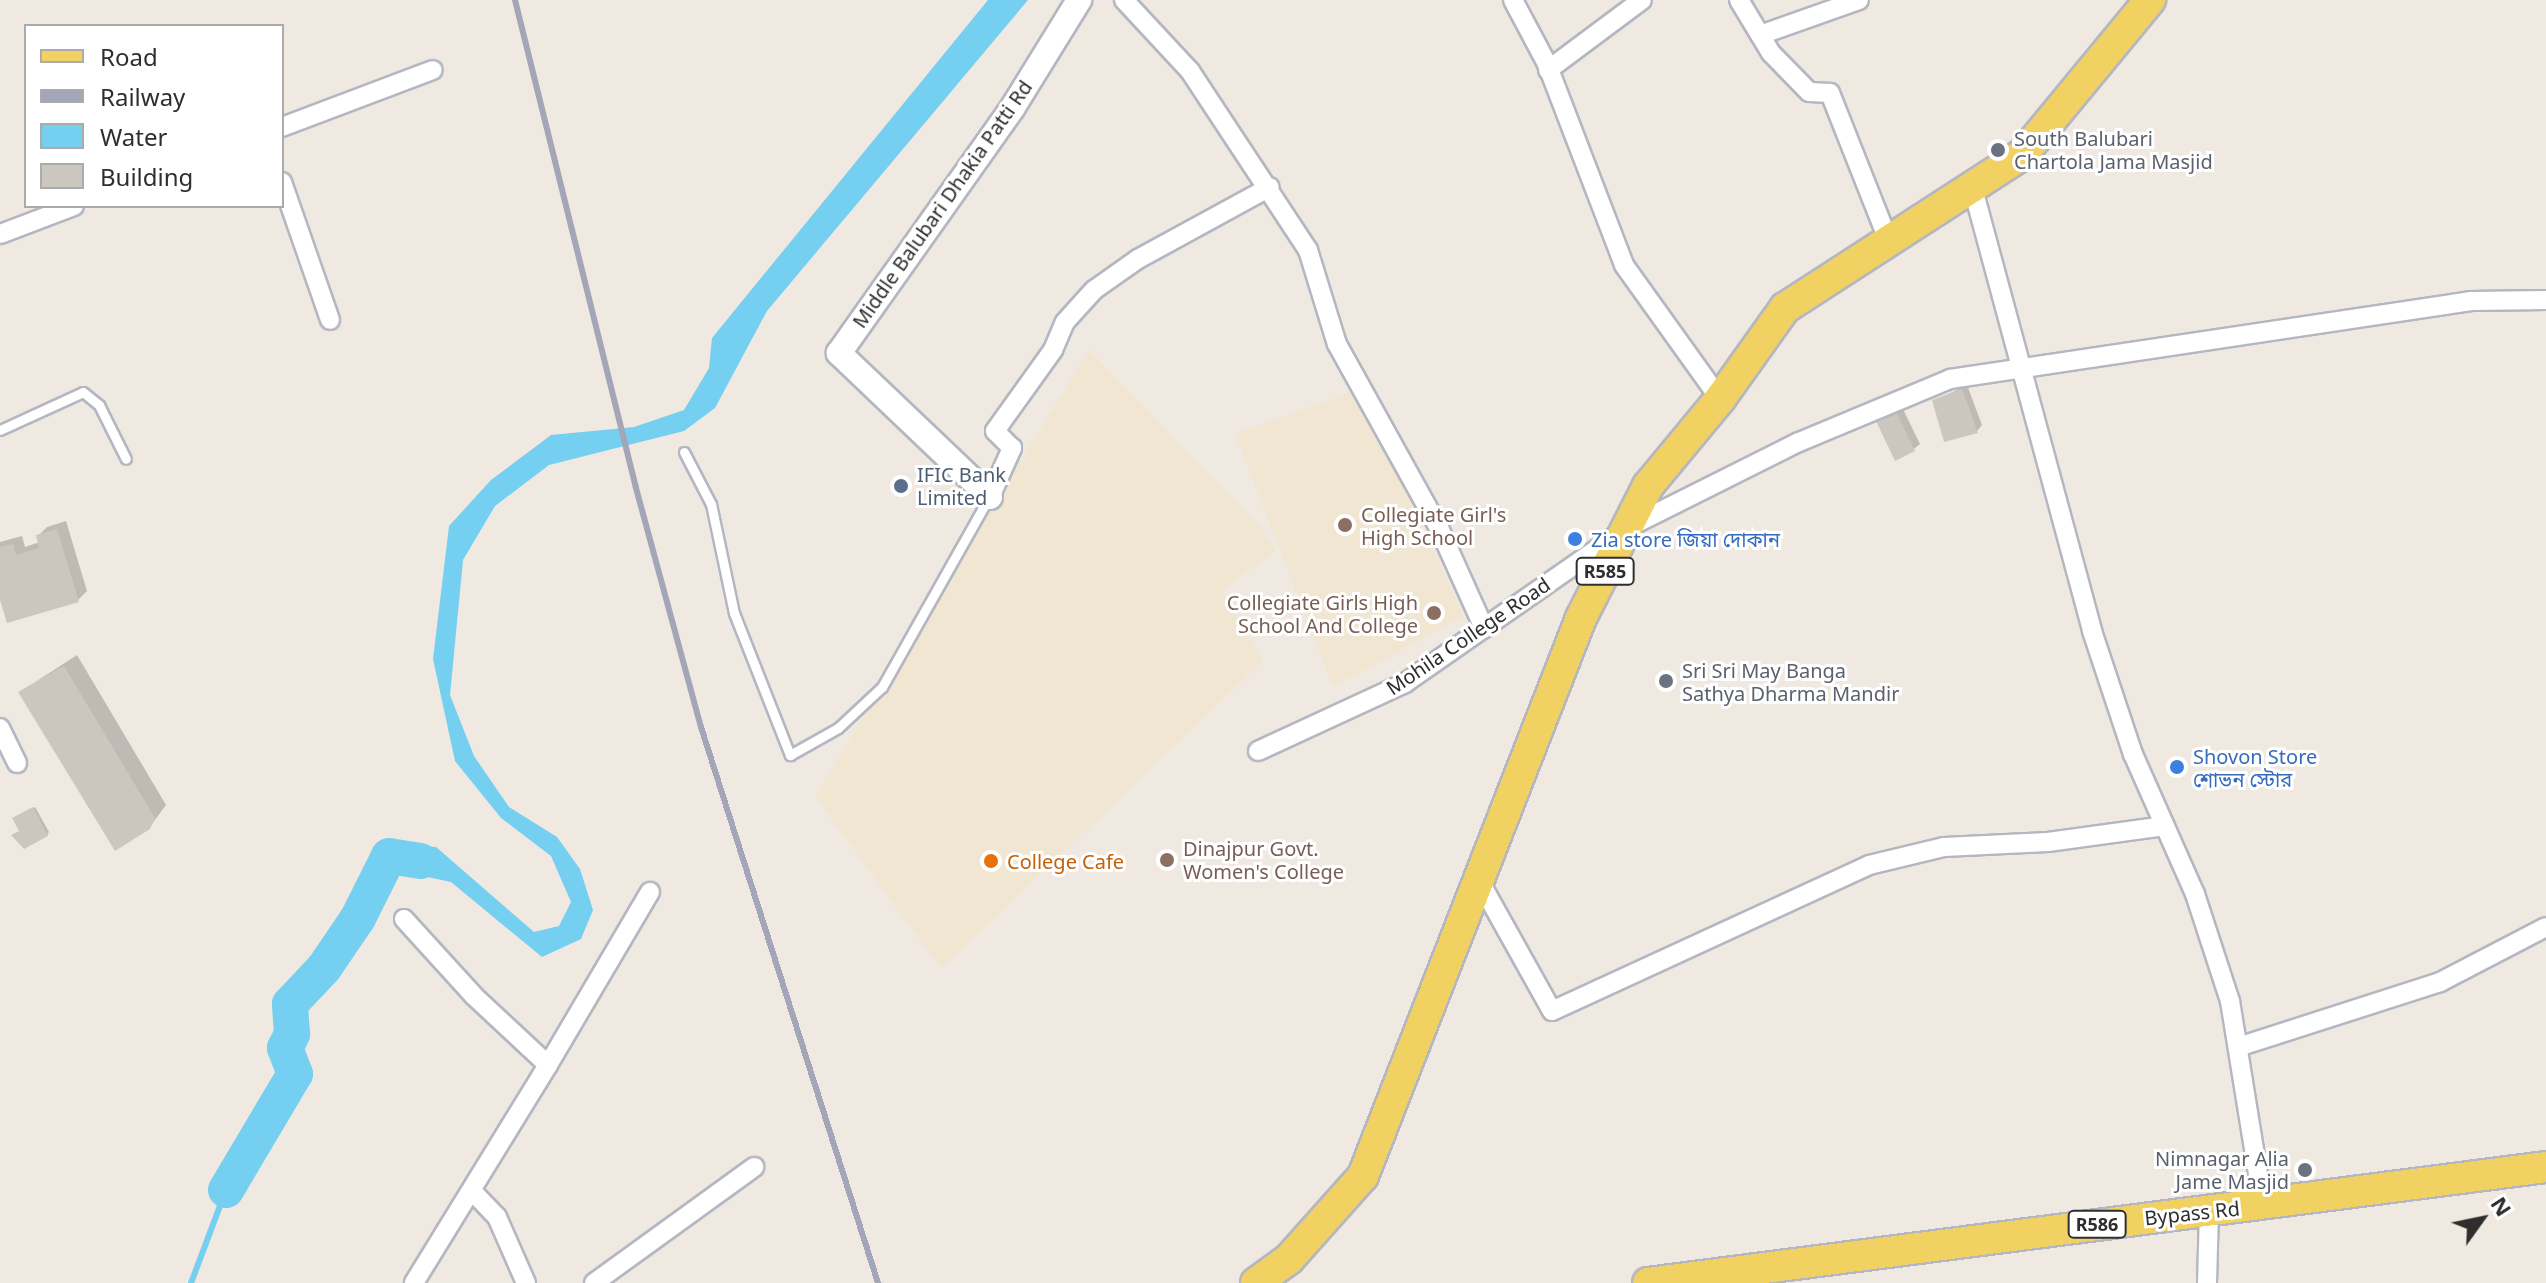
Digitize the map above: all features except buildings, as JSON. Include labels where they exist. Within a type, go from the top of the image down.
[{"type":"main road","name":"R585","points":[[1256,1283],[1289,1259],[1363,1176],[1481,884],[1581,618],[1648,486],[1720,399],[1785,308],[2023,154],[2150,0]]},
{"type":"main road","name":"Bypass Rd","points":[[1648,1283],[2546,1167]]},
{"type":"street","name":"Middle Balubari Dhakia Patti Rd","points":[[990,497],[839,353],[1013,107],[1079,0]]},
{"type":"street","points":[[1124,0],[1190,71],[1270,187],[1308,250],[1337,344],[1439,528],[1484,628]]},
{"type":"street","points":[[1513,0],[1548,70],[1624,265],[1668,335],[1720,399]]},
{"type":"street","points":[[1548,70],[1642,0]]},
{"type":"street","points":[[1739,0],[1760,35],[1809,92],[1830,93],[1889,242]]},
{"type":"street","points":[[1760,35],[1859,0]]},
{"type":"street","points":[[284,126],[433,70]]},
{"type":"street","points":[[990,497],[1012,448],[995,431],[1053,350],[1065,322],[1094,290],[1138,259],[1270,187]]},
{"type":"street","points":[[284,188],[330,320]]},
{"type":"street","points":[[1973,189],[2092,631],[2133,754],[2200,908],[2230,1001],[2263,1205]]},
{"type":"street","points":[[0,234],[69,208]]},
{"type":"street","name":"Mohila College Road","points":[[1258,751],[1405,683],[1627,528],[1799,442],[1936,384],[2020,365],[2471,301],[2546,300]]},
{"type":"street","points":[[0,728],[17,763]]},
{"type":"street","points":[[1481,884],[1552,1011],[1869,865],[1944,847],[2048,842],[2165,826]]},
{"type":"street","points":[[414,1283],[650,892]]},
{"type":"street","points":[[404,919],[474,996],[548,1065]]},
{"type":"street","points":[[2238,1047],[2440,982],[2546,927]]},
{"type":"street","points":[[594,1283],[754,1167]]},
{"type":"street","points":[[472,1191],[497,1217],[526,1283]]},
{"type":"street","points":[[2207,1283],[2209,1211]]},
{"type":"lane","points":[[0,430],[83,392],[99,405],[126,459]]},
{"type":"lane","points":[[684,452],[711,504],[734,613],[790,755],[838,728],[882,687],[990,497]]},
{"type":"shaded area","points":[[1089,350],[1261,528],[1277,550],[1221,591],[1263,661],[941,969],[815,796]]},
{"type":"shaded area","name":"Collegiate Girl's High School","points":[[1357,390],[1464,616],[1333,687],[1235,434]]},
{"type":"water","points":[[988,0],[1028,0],[767,311],[715,408],[684,431],[549,465],[495,506],[463,560],[450,695],[474,756],[509,807],[557,837],[580,869],[593,910],[581,939],[542,957],[451,882],[413,874],[394,846],[436,847],[534,932],[559,926],[571,902],[551,856],[501,818],[455,761],[433,659],[449,526],[491,480],[551,435],[634,427],[684,410],[709,368],[712,338]]},
{"type":"waterway","points":[[226,1190],[295,1074],[285,1048],[292,1034],[290,1004],[324,968],[358,918],[389,856],[421,861]]},
{"type":"waterway","points":[[191,1283],[226,1190]]},
{"type":"railway","points":[[515,0],[636,488],[701,727],[878,1283]]},
{"type":"place","name":"South Balubari Chartola Jama Masjid","points":[[1998,150]]},
{"type":"place","name":"IFIC Bank Limited","points":[[901,486]]},
{"type":"place","name":"Collegiate Girl's High School","points":[[1345,525]]},
{"type":"place","name":"Zia store জিয়া দোকান","points":[[1575,539]]},
{"type":"place","name":"Collegiate Girls High School And College","points":[[1434,613]]},
{"type":"place","name":"Sri Sri May Banga Sathya Dharma Mandir","points":[[1666,681]]},
{"type":"place","name":"Shovon Store শোভন স্টোর","points":[[2177,767]]},
{"type":"place","name":"Dinajpur Govt. Women's College","points":[[1167,860]]},
{"type":"place","name":"College Cafe","points":[[991,861]]},
{"type":"place","name":"Nimnagar Alia Jame Masjid","points":[[2305,1170]]}]
